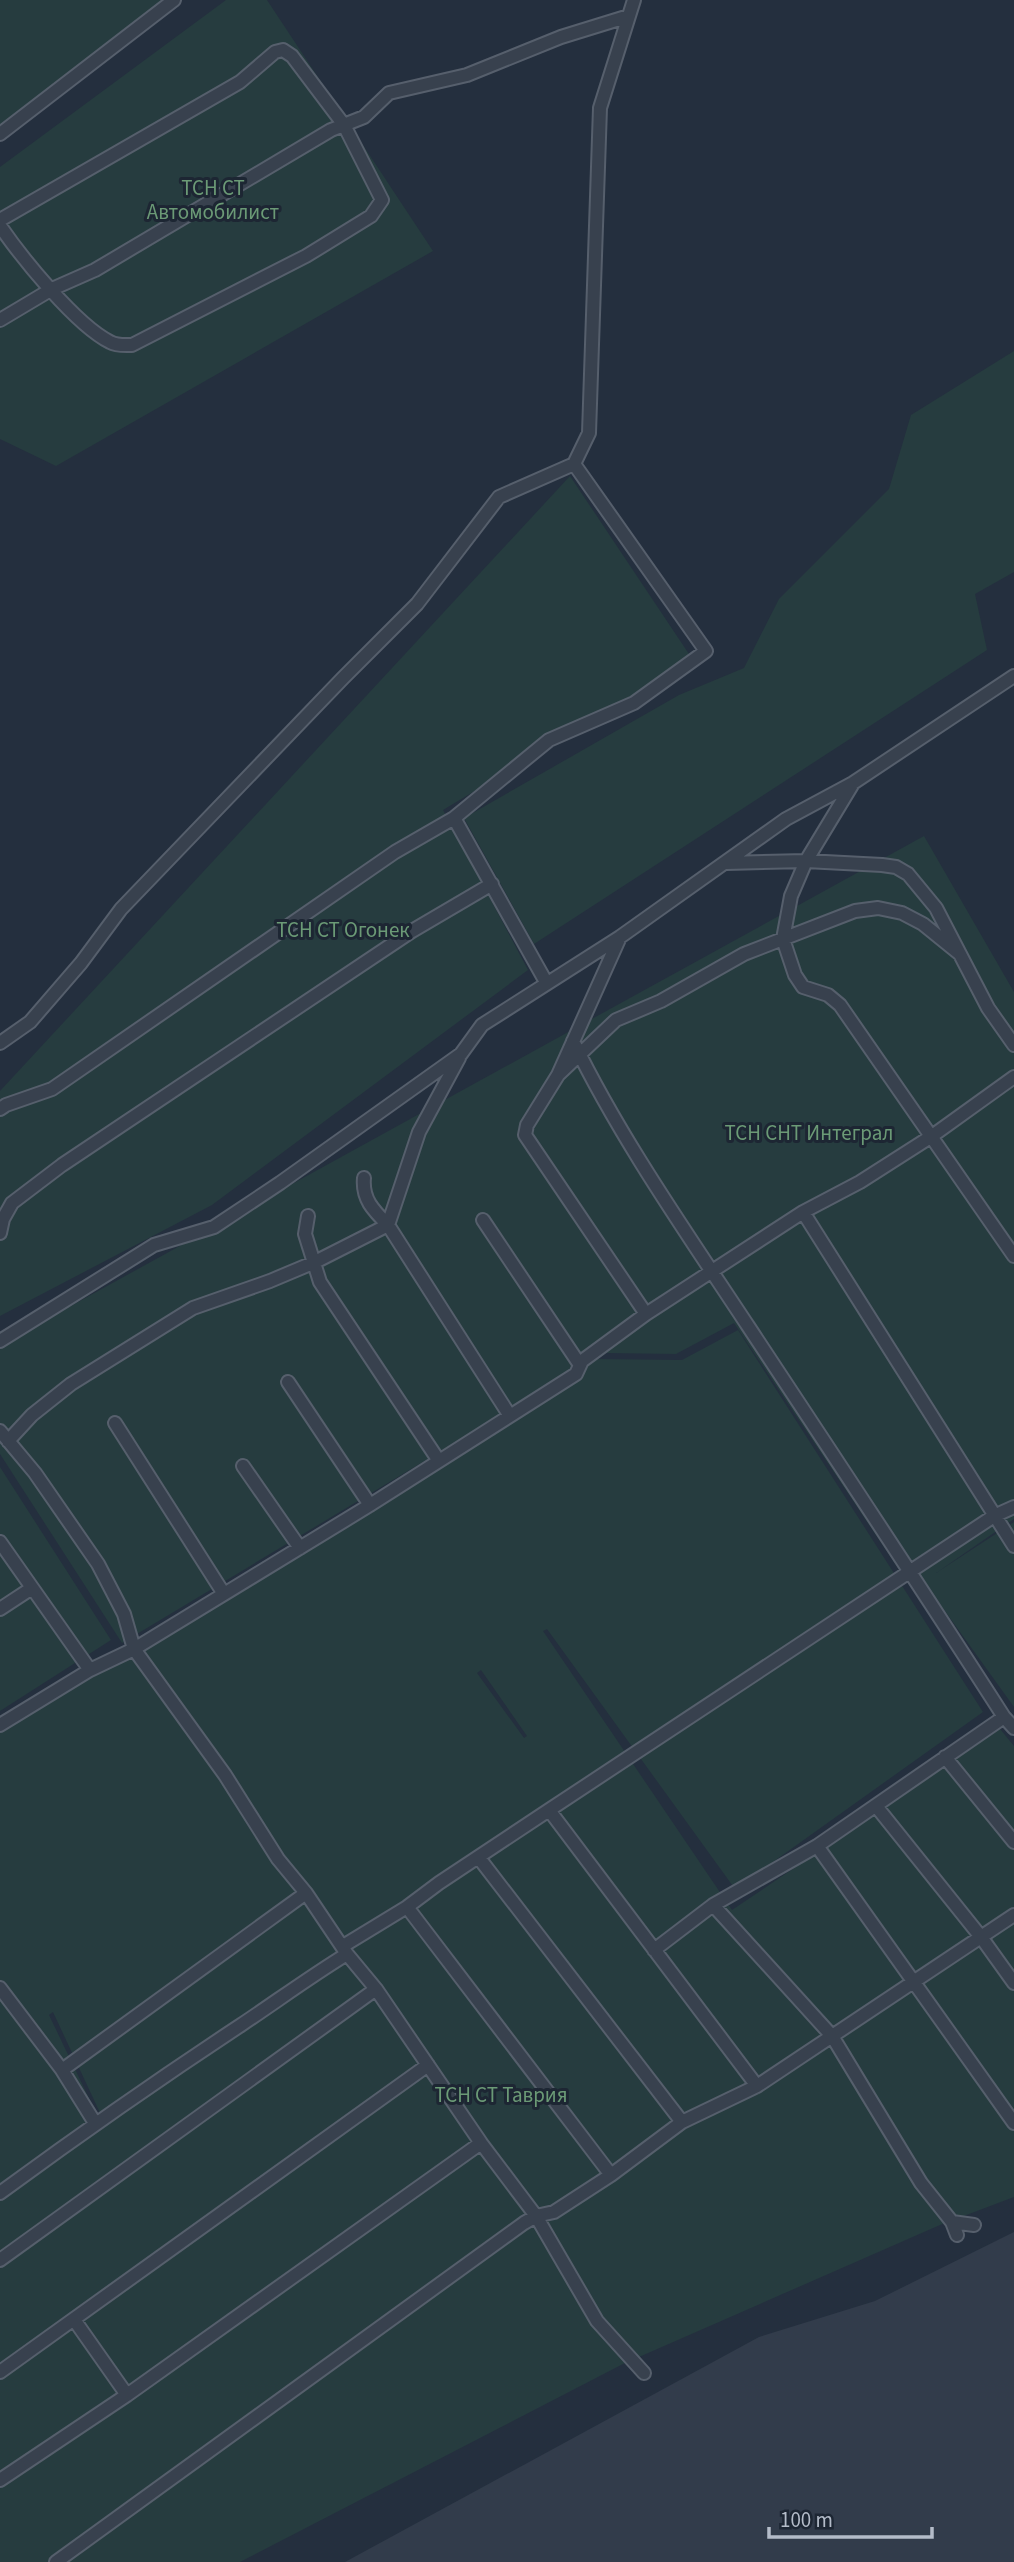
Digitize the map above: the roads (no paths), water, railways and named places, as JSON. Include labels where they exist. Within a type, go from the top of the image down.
[{"type":"street","points":[[0,134],[174,0]]},
{"type":"street","points":[[0,1042],[30,1022],[81,963],[121,909],[417,604],[499,497],[575,464],[589,433],[600,108],[634,0]]},
{"type":"street","points":[[0,320],[52,289],[95,270],[331,130],[364,117],[389,93],[467,75],[561,37],[629,16]]},
{"type":"street","points":[[0,220],[240,82],[279,51],[290,53],[344,125],[382,200],[371,215],[306,256],[132,345],[111,342],[84,323],[20,256],[0,226]]},
{"type":"street","points":[[0,1109],[52,1089],[395,852],[454,818],[549,740],[634,703],[706,651],[575,464]]},
{"type":"street","points":[[643,2373],[597,2321],[536,2216],[481,2143],[376,1989],[306,1893],[278,1860],[225,1775],[134,1649],[124,1614],[98,1564],[4,1436],[71,1384],[193,1308],[315,1262],[388,1225],[419,1132],[461,1054],[482,1025],[545,982],[620,937],[786,819],[853,783],[1014,677]]},
{"type":"street","points":[[853,783],[806,861],[791,895],[783,939],[795,975],[803,987],[828,995],[840,1004],[1014,1256]]},
{"type":"street","points":[[454,818],[545,982]]},
{"type":"street","points":[[726,863],[806,861],[882,865],[896,867],[908,874],[936,908],[988,1008],[1014,1045]]},
{"type":"street","points":[[0,1233],[3,1219],[12,1203],[62,1165],[412,931],[492,884]]},
{"type":"street","points":[[558,1075],[616,1020],[661,1001],[744,954],[855,911],[878,908],[902,913],[923,924],[960,954]]},
{"type":"street","points":[[620,937],[558,1075],[525,1130],[527,1140],[646,1314]]},
{"type":"street","points":[[573,1041],[615,1119],[713,1272],[1003,1717],[1014,1728]]},
{"type":"street","points":[[0,1341],[154,1245],[214,1227],[461,1054]]},
{"type":"street","points":[[0,1725],[90,1670],[134,1649],[300,1548],[576,1374],[582,1362],[646,1314],[803,1212],[860,1182],[932,1136],[1014,1077]]},
{"type":"street","points":[[364,1178],[363,1193],[373,1211],[388,1225],[510,1416]]},
{"type":"street","points":[[803,1212],[1014,1546]]},
{"type":"street","points":[[308,1216],[305,1234],[320,1282],[439,1461]]},
{"type":"street","points":[[483,1220],[580,1365]]},
{"type":"street","points":[[288,1382],[370,1505]]},
{"type":"street","points":[[115,1423],[224,1594]]},
{"type":"street","points":[[243,1465],[300,1548]]},
{"type":"street","points":[[0,2193],[95,2123],[439,1883],[994,1516],[1014,1507]]},
{"type":"street","points":[[0,1542],[90,1670]]},
{"type":"street","points":[[0,1609],[32,1588]]},
{"type":"street","points":[[654,1950],[713,1905],[817,1846],[1003,1717]]},
{"type":"street","points":[[945,1757],[1014,1842]]},
{"type":"street","points":[[876,1806],[981,1937],[1014,1983]]},
{"type":"street","points":[[549,1810],[757,2086]]},
{"type":"street","points":[[817,1846],[1014,2123]]},
{"type":"street","points":[[480,1858],[682,2122]]},
{"type":"street","points":[[62,2070],[306,1893]]},
{"type":"street","points":[[713,1905],[832,2036],[921,2183],[952,2221],[957,2235]]},
{"type":"street","points":[[407,1907],[611,2175]]},
{"type":"street","points":[[56,2562],[536,2216],[554,2212],[611,2175],[682,2122],[757,2086],[1014,1915]]},
{"type":"street","points":[[0,1988],[62,2070],[95,2123]]},
{"type":"street","points":[[0,2260],[376,1989]]},
{"type":"street","points":[[0,2372],[75,2321],[428,2065]]},
{"type":"street","points":[[0,2480],[127,2395],[481,2143]]},
{"type":"street","points":[[952,2221],[974,2225]]},
{"type":"street","points":[[75,2321],[127,2395]]},
{"type":"park label","name":"ТСН СТ Автомобилист","points":[[213,200]]},
{"type":"park label","name":"ТСН СТ Огонек","points":[[343,930]]},
{"type":"park label","name":"ТСН СНТ Интеграл","points":[[809,1133]]},
{"type":"park label","name":"ТСН СТ Таврия","points":[[501,2095]]}]
